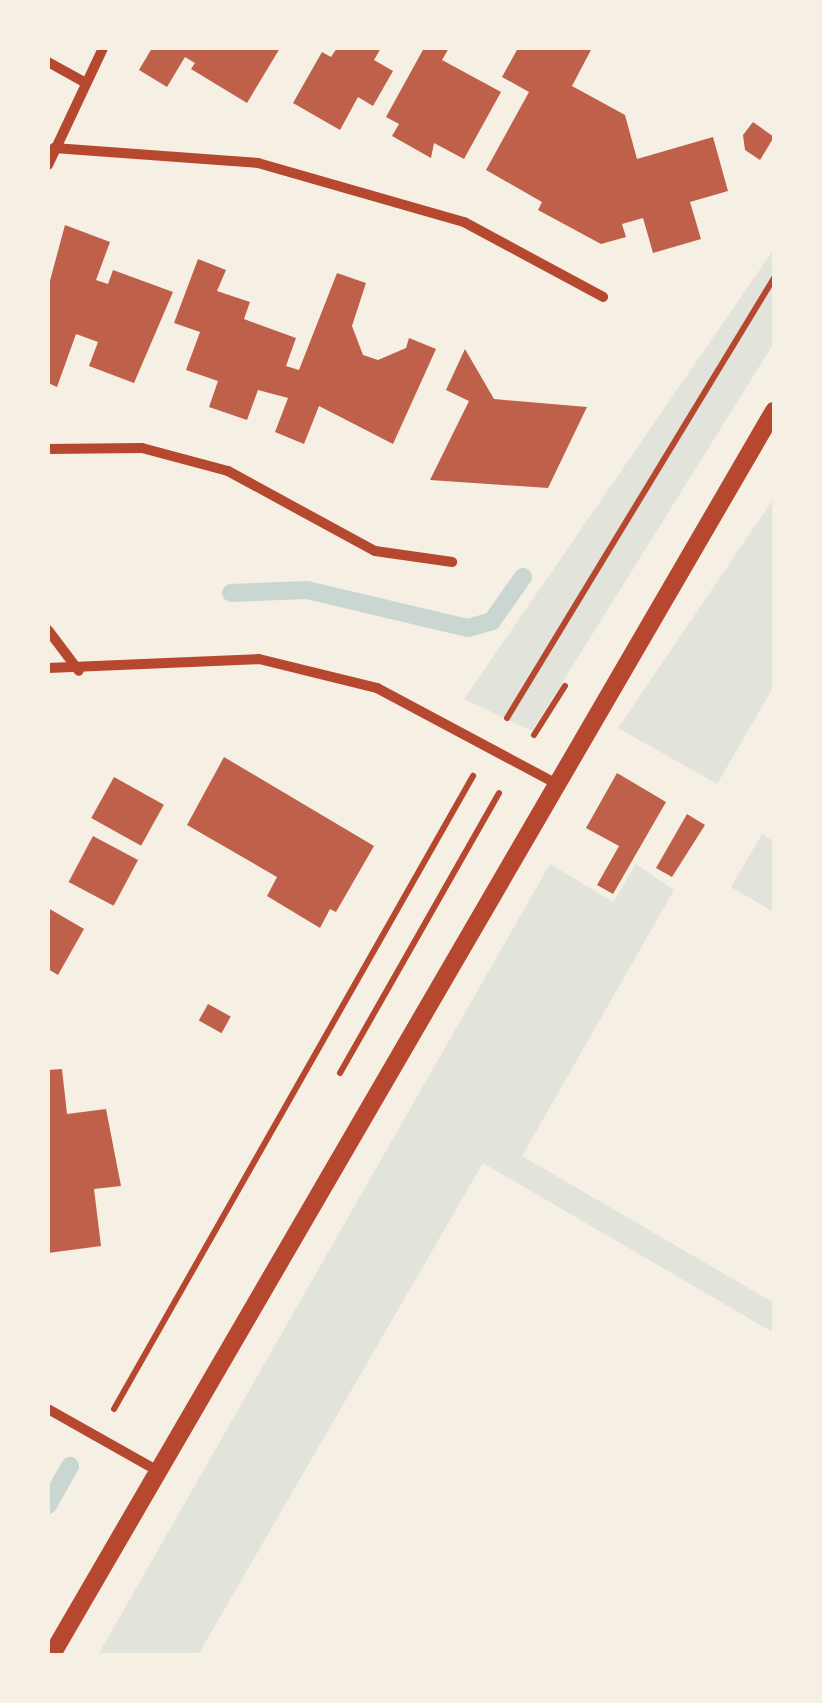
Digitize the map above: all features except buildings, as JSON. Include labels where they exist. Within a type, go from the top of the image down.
[{"type":"street","points":[[48,165],[82,80],[104,48]]},
{"type":"street","points":[[48,62],[82,80]]},
{"type":"street","points":[[54,148],[258,163],[464,222],[603,297]]},
{"type":"street","points":[[51,1656],[554,782],[774,411]]},
{"type":"street","points":[[48,449],[142,448],[228,471],[376,552],[452,562]]},
{"type":"street","points":[[48,630],[79,672]]},
{"type":"street","points":[[48,668],[79,672],[259,659],[377,688],[491,745],[554,782]]},
{"type":"street","points":[[48,1409],[158,1471]]},
{"type":"path","points":[[98,1436],[491,745],[774,278]]},
{"type":"shaded area","points":[[774,249],[774,343],[532,731],[464,699]]},
{"type":"shaded area","points":[[774,498],[774,686],[717,784],[618,728]]},
{"type":"shaded area","points":[[762,834],[774,842],[774,912],[731,887]]},
{"type":"shaded area","points":[[550,864],[613,902],[636,864],[674,890],[522,1156],[774,1303],[774,1333],[483,1163],[198,1655],[98,1655]]},
{"type":"waterway","points":[[231,593],[307,590],[468,628],[492,621],[523,577]]},
{"type":"waterway","points":[[48,1505],[70,1466]]}]
